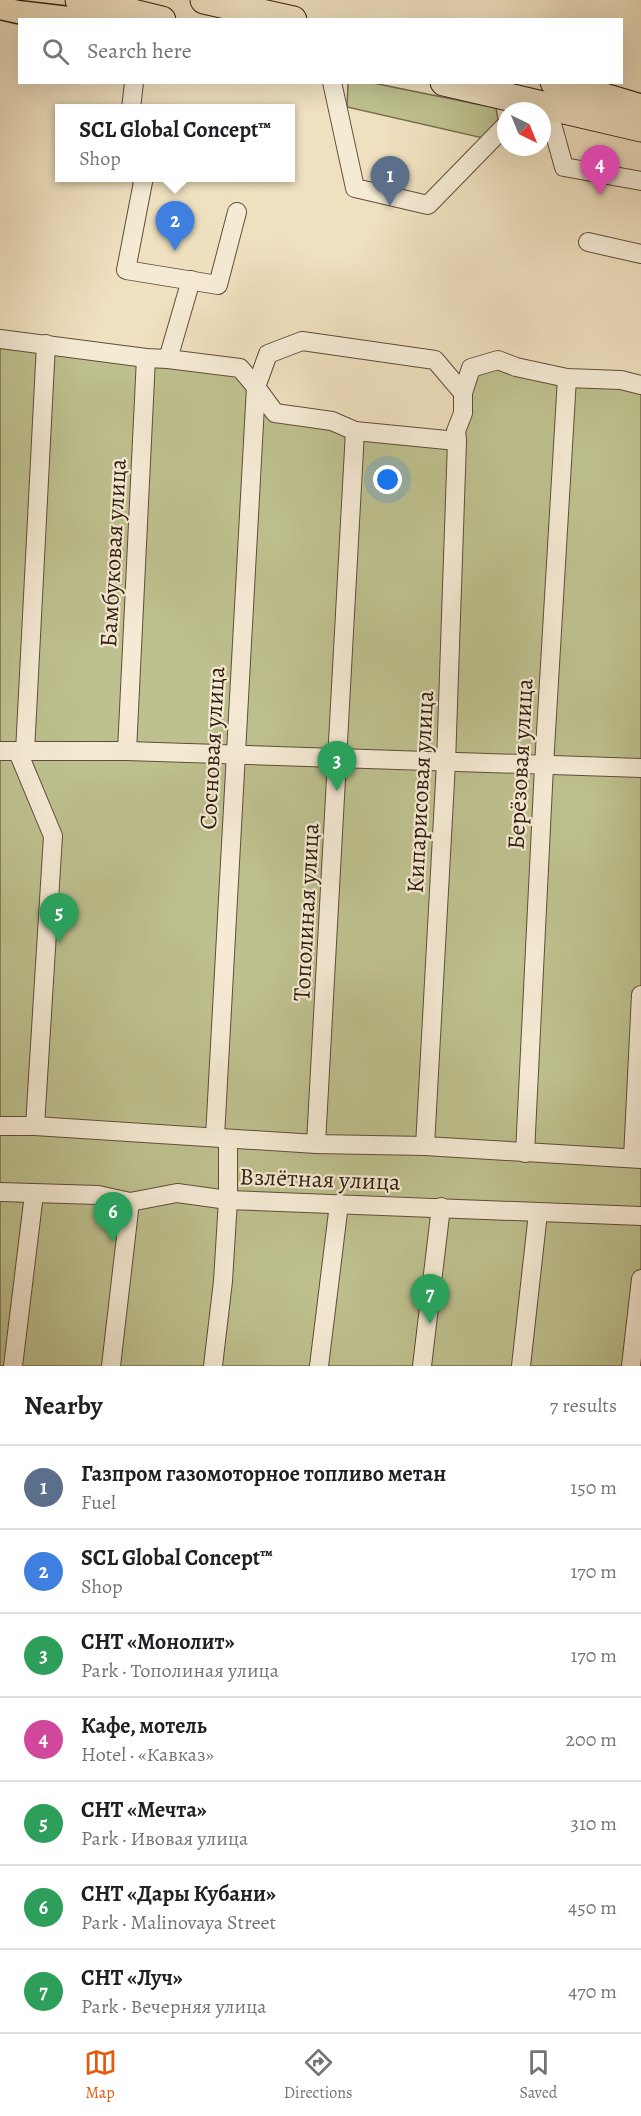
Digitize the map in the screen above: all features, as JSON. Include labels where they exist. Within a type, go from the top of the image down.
[{"type":"highway","points":[[80,0],[154,18]]},
{"type":"highway","points":[[204,0],[286,18]]},
{"type":"highway","points":[[454,84],[537,100],[641,128]]},
{"type":"highway","points":[[537,100],[641,108]]},
{"type":"main road","points":[[235,0],[259,6],[286,18]]},
{"type":"main road","points":[[0,8],[69,18]]},
{"type":"street","points":[[131,104],[134,84]]},
{"type":"street","points":[[332,84],[355,188],[428,206],[497,134]]},
{"type":"street","points":[[537,100],[564,167],[641,182]]},
{"type":"street","points":[[143,182],[126,270],[218,285],[237,212]]},
{"type":"street","points":[[588,242],[641,254]]},
{"type":"street","points":[[168,358],[191,280]]},
{"type":"street","points":[[0,339],[240,368],[275,413],[332,421],[355,431],[457,441]]},
{"type":"street","name":"Сосновая улица","points":[[213,1366],[223,1281],[228,1200],[221,1138],[236,754],[256,387],[268,354],[302,341],[435,360],[464,393]]},
{"type":"street","points":[[35,1126],[53,836],[14,752],[46,345]]},
{"type":"street","name":"Бамбуковая улица","points":[[127,751],[146,358]]},
{"type":"street","name":"Кипарисовая улица","points":[[424,1146],[446,763],[456,431],[463,412],[464,393],[471,368],[498,360],[516,367],[567,378]]},
{"type":"street","points":[[567,378],[621,380],[641,385]]},
{"type":"street","name":"Берёзовая улица","points":[[525,1153],[544,766],[567,378]]},
{"type":"street","name":"Тополиная улица","points":[[316,1144],[339,758],[355,431]]},
{"type":"street","points":[[14,752],[127,751],[641,768]]},
{"type":"street","points":[[0,1126],[35,1126],[316,1144],[424,1146],[637,1158],[641,995]]},
{"type":"street","name":"Взлётная улица","points":[[0,1192],[98,1195],[130,1202],[177,1193],[228,1200],[641,1216]]},
{"type":"street","points":[[13,1366],[34,1194]]},
{"type":"street","points":[[111,1366],[130,1202]]},
{"type":"street","points":[[319,1366],[339,1204]]},
{"type":"street","points":[[422,1366],[441,1207]]},
{"type":"street","points":[[521,1366],[538,1213]]},
{"type":"street","points":[[631,1366],[641,1279]]},
{"type":"green space","points":[[348,84],[378,84],[496,108],[497,127],[483,138],[347,107]]},
{"type":"green space","points":[[0,339],[240,368],[275,413],[457,441],[471,368],[498,360],[641,385],[641,1366],[0,1366]]},
{"type":"place","name":"Кафе, мотель","points":[[600,195]]},
{"type":"place","name":"Газпром газомоторное топливо метан","points":[[390,206]]},
{"type":"place","name":"SCL Global Concept™","points":[[175,251]]},
{"type":"place","name":"СНТ «Монолит»","points":[[337,791]]},
{"type":"place","name":"СНТ «Мечта»","points":[[59,943]]},
{"type":"place","name":"СНТ «Дары Кубани»","points":[[113,1242]]},
{"type":"place","name":"СНТ «Луч»","points":[[430,1324]]}]
